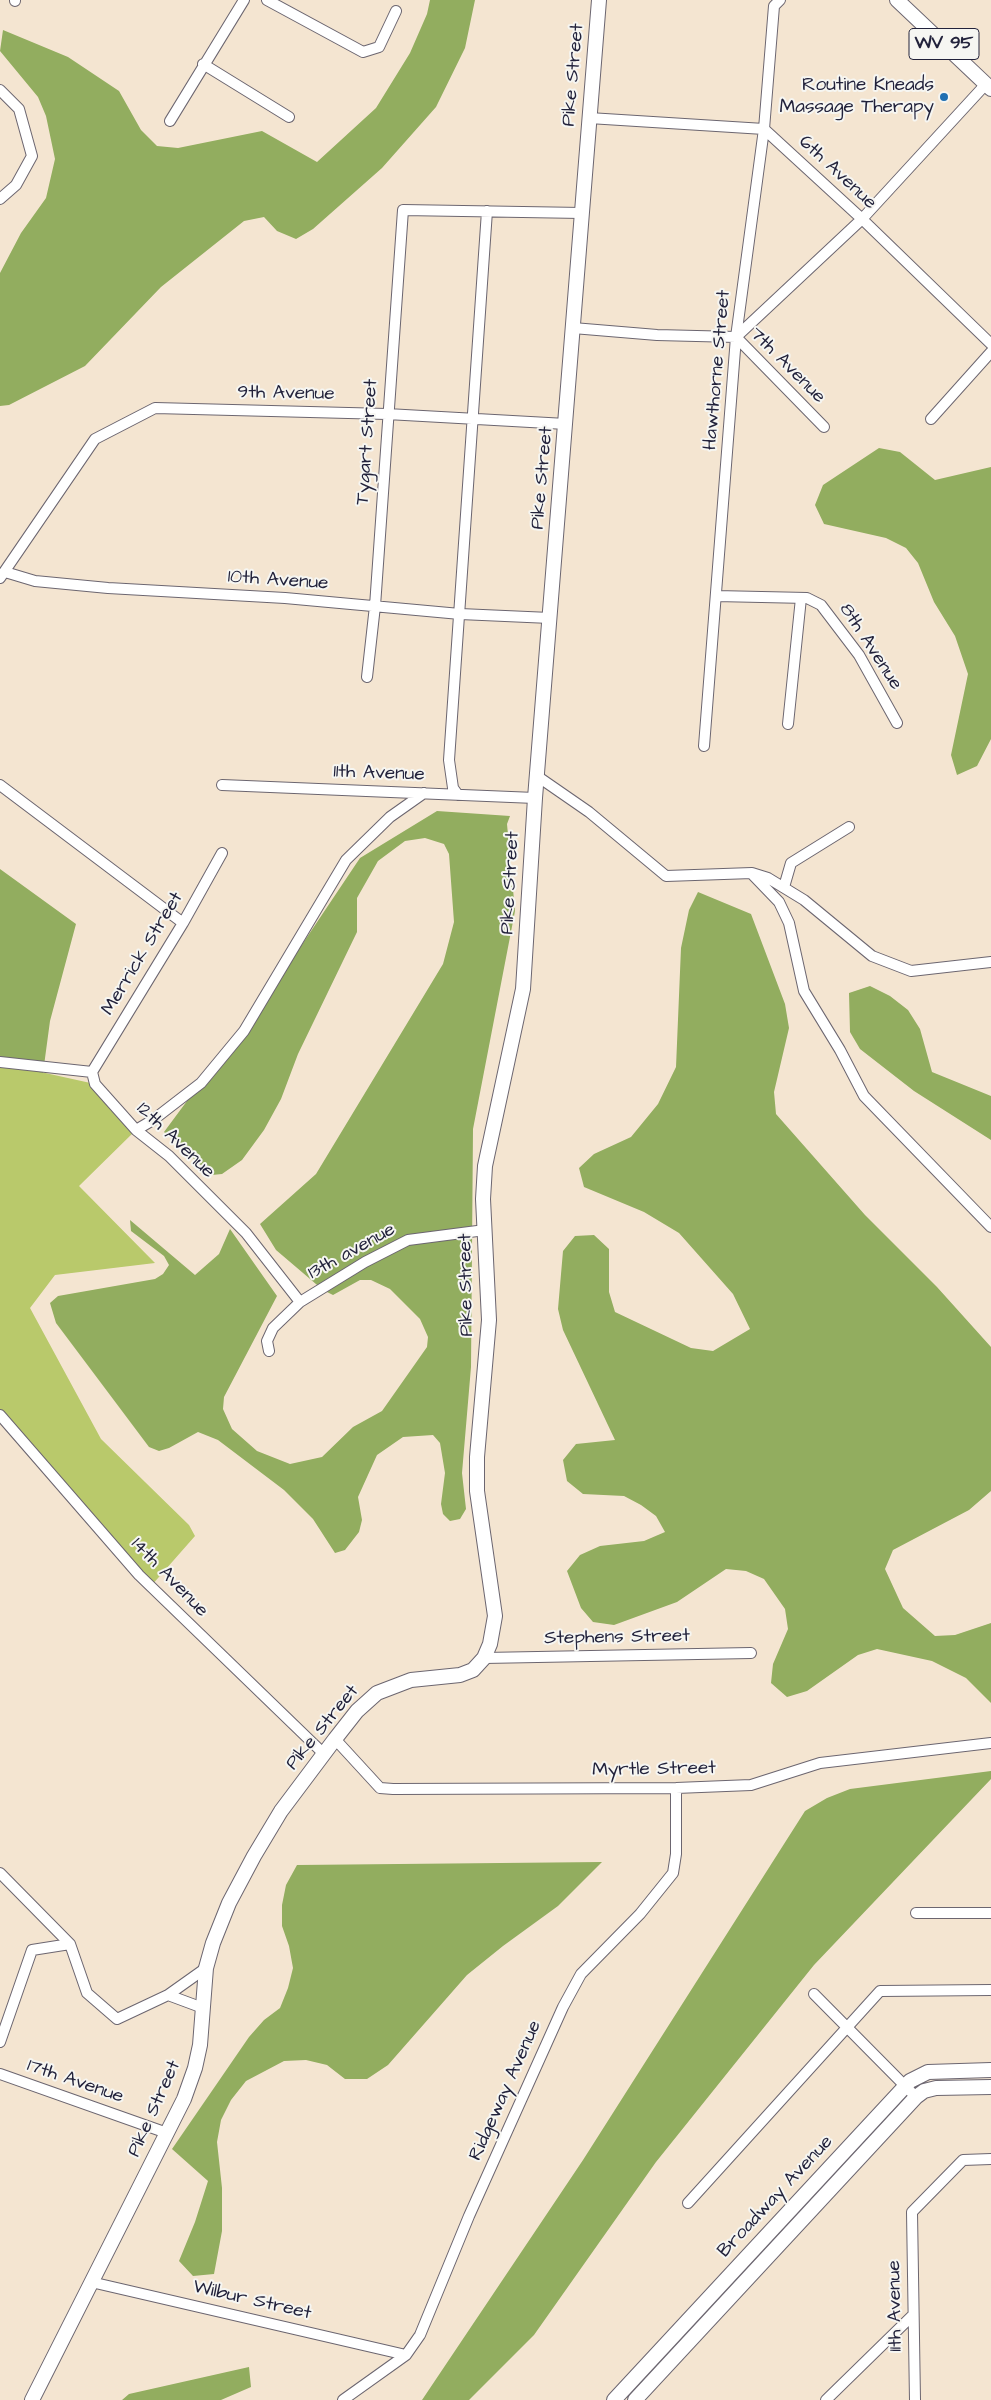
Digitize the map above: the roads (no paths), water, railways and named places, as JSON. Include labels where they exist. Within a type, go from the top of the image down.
[{"type":"main road","name":"Pike Street","points":[[32,2400],[184,2099],[195,2068],[200,2045],[206,1968],[213,1943],[229,1904],[254,1856],[281,1811],[357,1711],[376,1692],[412,1680],[460,1675],[473,1670],[484,1658],[490,1644],[495,1616],[477,1482],[479,1426],[488,1320],[483,1199],[485,1166],[523,989],[536,776],[566,424],[598,0]]},
{"type":"main road","name":"WV 95","points":[[898,0],[989,86]]},
{"type":"main road","name":"Broadway Avenue","points":[[614,2400],[915,2077],[928,2072],[991,2070]]},
{"type":"main road","name":"Broadway Avenue","points":[[635,2400],[916,2097],[924,2091],[936,2088],[991,2087]]},
{"type":"street","points":[[170,121],[203,64],[244,0]]},
{"type":"street","points":[[267,0],[363,52],[379,47],[396,11]]},
{"type":"street","name":"Hawthorne Street","points":[[704,746],[736,337],[764,129],[774,6],[780,0]]},
{"type":"street","points":[[203,64],[289,117]]},
{"type":"street","points":[[736,337],[862,219],[989,86]]},
{"type":"street","points":[[0,90],[19,108],[32,156],[16,184],[0,199]]},
{"type":"street","points":[[589,118],[764,129]]},
{"type":"street","name":"6th Avenue","points":[[764,129],[862,219],[991,344]]},
{"type":"street","name":"Tygart Street","points":[[367,677],[375,606],[387,414],[403,210],[487,210]]},
{"type":"street","points":[[458,795],[453,788],[449,760],[487,210],[582,213]]},
{"type":"street","name":"7th Avenue","points":[[573,328],[657,335],[736,337],[824,427]]},
{"type":"street","points":[[931,419],[991,352]]},
{"type":"street","name":"9th Avenue","points":[[2,575],[95,439],[155,408],[387,414],[566,424]]},
{"type":"street","name":"10th Avenue","points":[[2,575],[35,581],[108,588],[285,598],[460,614],[550,618]]},
{"type":"street","name":"8th Avenue","points":[[716,596],[807,598],[821,605],[859,655],[897,723]]},
{"type":"street","points":[[788,724],[801,598]]},
{"type":"street","points":[[536,776],[589,812],[666,876],[752,873],[768,878],[804,900],[872,956],[911,972],[991,962]]},
{"type":"street","points":[[0,785],[182,923]]},
{"type":"street","name":"11th Avenue","points":[[222,785],[535,798]]},
{"type":"street","points":[[136,1130],[154,1120],[201,1083],[244,1031],[346,860],[390,817],[424,794]]},
{"type":"street","points":[[784,887],[791,863],[849,827]]},
{"type":"street","name":"Merrick Street","points":[[92,1072],[222,853]]},
{"type":"street","points":[[752,873],[779,902],[789,923],[804,991],[840,1050],[864,1096],[991,1227]]},
{"type":"street","points":[[0,1062],[92,1072]]},
{"type":"street","name":"12th Avenue","points":[[92,1072],[95,1084],[136,1130],[169,1156],[246,1233],[300,1302]]},
{"type":"street","name":"13th avenue","points":[[269,1351],[267,1341],[273,1328],[300,1302],[365,1262],[408,1240],[485,1230]]},
{"type":"street","name":"14th Avenue","points":[[0,1415],[139,1575],[324,1754]]},
{"type":"street","name":"Stephens Street","points":[[484,1658],[751,1654]]},
{"type":"street","name":"Myrtle Street","points":[[335,1739],[380,1788],[676,1788],[751,1785],[820,1763],[991,1743]]},
{"type":"street","name":"Ridgeway Avenue","points":[[342,2400],[406,2355],[420,2335],[469,2216],[563,2006],[581,1974],[640,1914],[673,1873],[676,1854],[676,1788]]},
{"type":"street","points":[[0,1873],[70,1944],[87,1993],[117,2019],[168,1995],[206,1968]]},
{"type":"street","points":[[916,1914],[991,1913]]},
{"type":"street","points":[[0,2042],[32,1950],[70,1944]]},
{"type":"street","points":[[688,2203],[880,1991],[991,1990]]},
{"type":"street","points":[[814,1994],[916,2097]]},
{"type":"street","points":[[168,1995],[203,2008]]},
{"type":"street","name":"17th Avenue","points":[[0,2074],[167,2133]]},
{"type":"street","name":"11th Avenue","points":[[915,2400],[912,2212],[963,2160],[991,2160]]},
{"type":"street","name":"Wilbur Street","points":[[91,2282],[406,2355]]},
{"type":"street","points":[[826,2400],[913,2315]]},
{"type":"place","name":"Routine Kneads Massage Therapy","points":[[944,97]]}]
